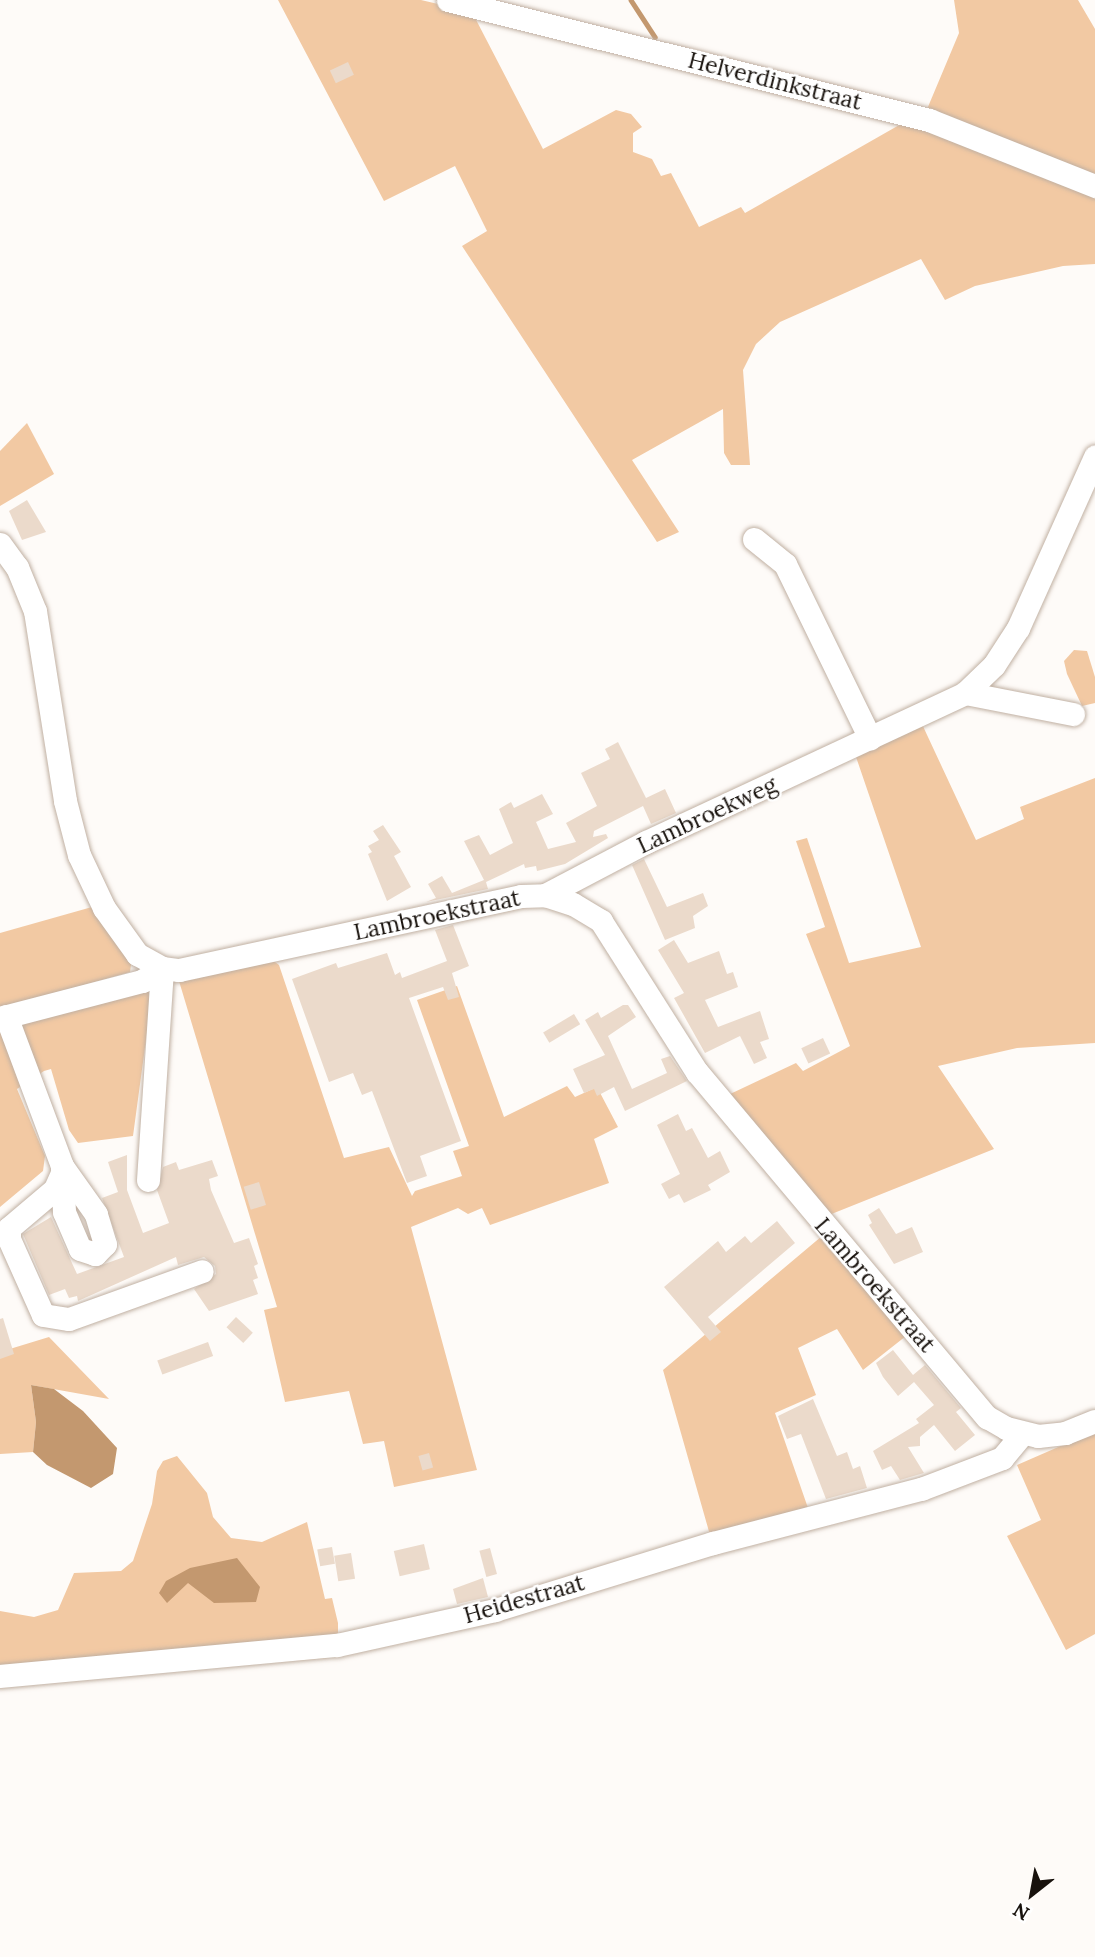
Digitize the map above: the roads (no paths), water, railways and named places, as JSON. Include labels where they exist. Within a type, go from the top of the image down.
[{"type":"street","name":"Helverdinkstraat","points":[[448,0],[929,120],[1095,186]]},
{"type":"street","name":"Lambroekweg","points":[[545,895],[646,842],[965,693],[994,665],[1018,628],[1095,457]]},
{"type":"street","points":[[754,539],[776,554],[791,574],[870,738]]},
{"type":"street","points":[[0,544],[17,567],[35,611],[65,801],[79,855],[104,908],[137,954],[162,968]]},
{"type":"street","points":[[965,693],[1073,714]]},
{"type":"street","name":"Lambroekstraat","points":[[162,968],[178,970],[521,896],[545,895],[573,904],[601,921],[697,1072],[741,1129],[988,1417],[1023,1433],[1065,1433],[1095,1420]]},
{"type":"street","points":[[162,968],[142,981],[3,1017],[62,1170],[51,1194],[9,1228],[9,1239],[43,1315],[69,1319],[202,1271]]},
{"type":"street","points":[[148,1180],[162,968]]},
{"type":"street","name":"Heidestraat","points":[[0,1676],[337,1645],[495,1610],[713,1542],[921,1489],[1002,1458],[1023,1433]]},
{"type":"waterway","points":[[631,0],[655,37]]}]
